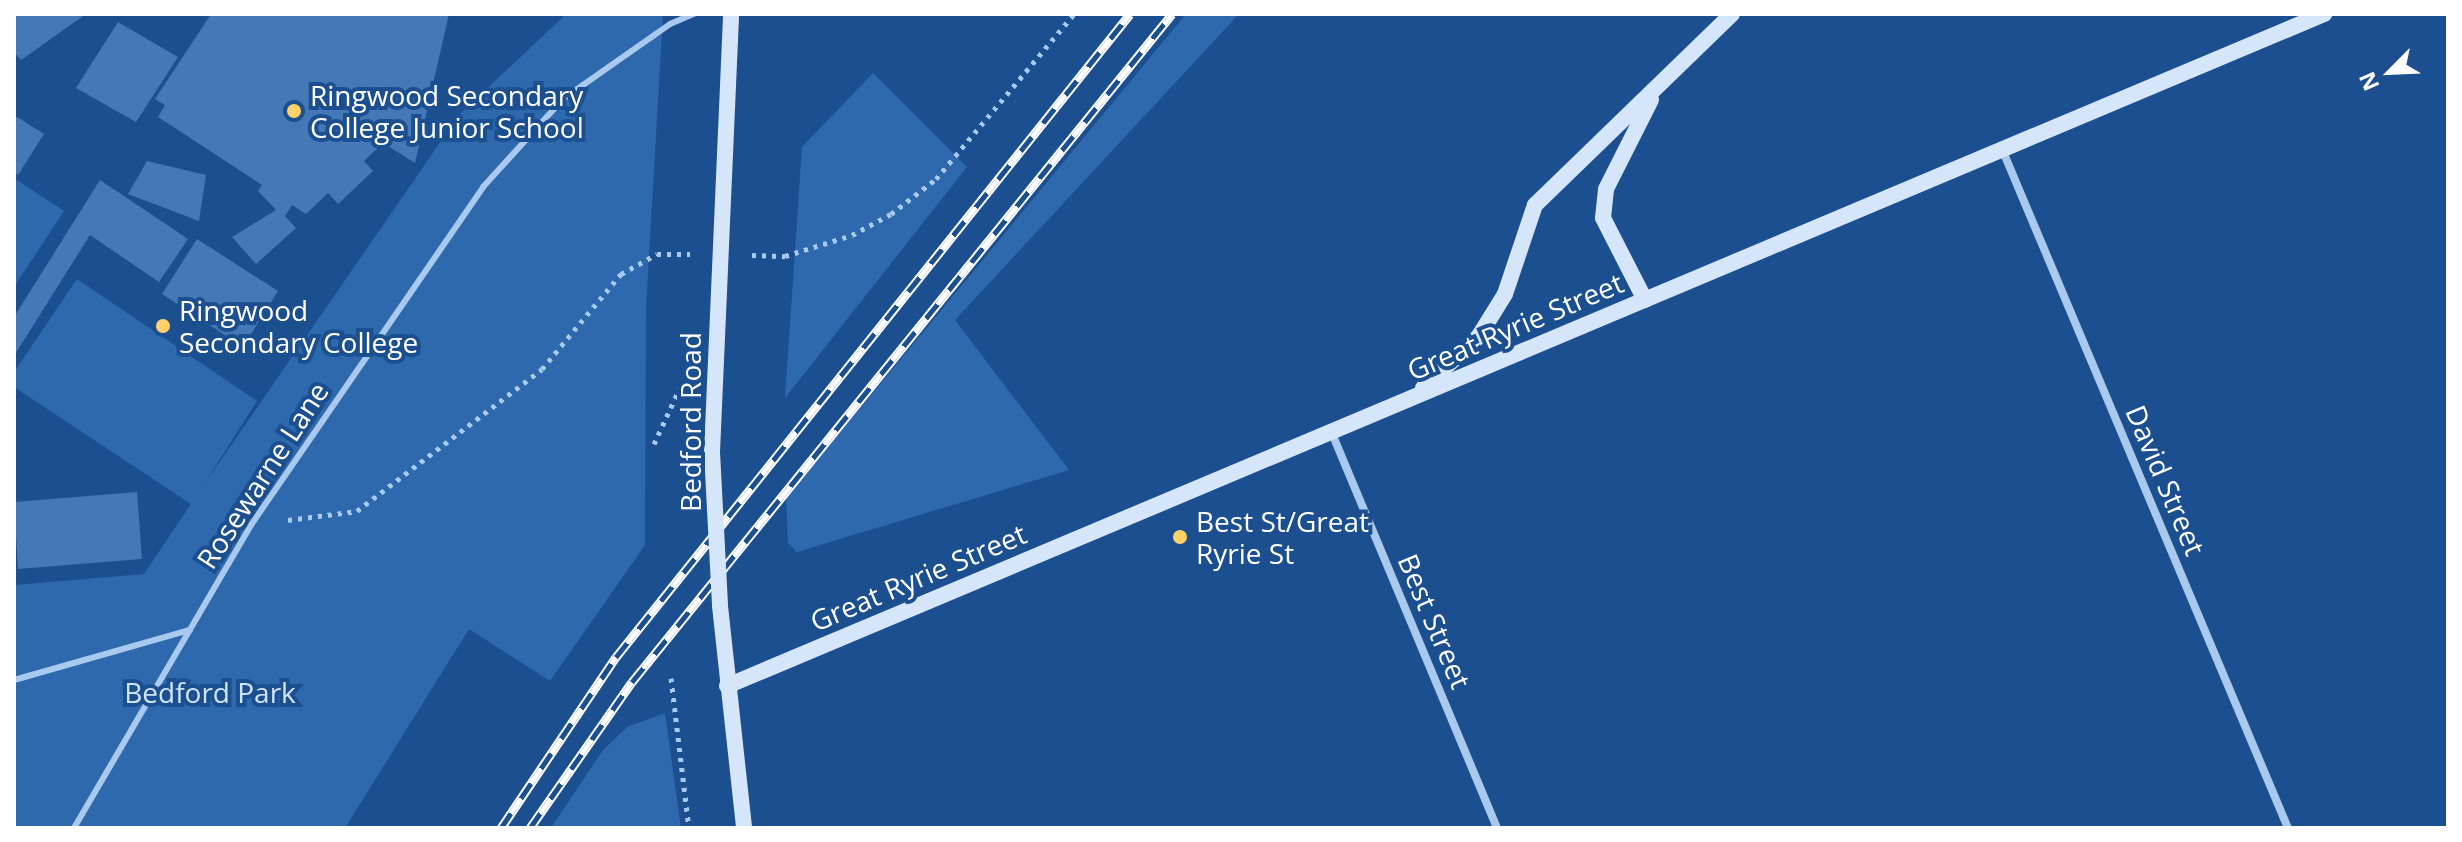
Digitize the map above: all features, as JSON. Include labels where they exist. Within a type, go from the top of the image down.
[{"type":"main road","name":"Bedford Road","points":[[731,14],[712,452],[720,606],[744,828]]},
{"type":"main road","points":[[1413,397],[1479,336],[1505,294],[1535,205],[1732,14]]},
{"type":"main road","name":"Great Ryrie Street","points":[[727,686],[2324,14]]},
{"type":"main road","points":[[1645,300],[1603,218],[1606,189],[1655,91]]},
{"type":"street","name":"David Street","points":[[2002,149],[2288,828]]},
{"type":"street","name":"Best Street","points":[[1331,431],[1497,828]]},
{"type":"lane","name":"Rosewarne Lane","points":[[74,828],[251,525],[483,187],[563,99],[670,24],[694,14]]},
{"type":"lane","points":[[14,680],[190,630]]},
{"type":"path","points":[[251,525],[357,511],[542,369],[598,295],[621,274],[657,254],[785,256],[852,235],[891,214],[936,179],[1074,14]]},
{"type":"path","points":[[671,678],[689,828]]},
{"type":"green space","name":"Bedford Park","points":[[566,14],[663,14],[646,308],[645,545],[550,681],[469,629],[345,828],[14,828],[14,585],[144,574],[191,504],[14,387],[14,372],[77,279],[257,401],[203,486],[459,115]]},
{"type":"green space","points":[[1186,14],[1239,14],[955,320],[1069,470],[797,552],[788,543],[786,498]]},
{"type":"green space","points":[[873,73],[967,167],[785,398],[802,147]]},
{"type":"green space","points":[[14,178],[64,211],[14,287]]},
{"type":"green space","points":[[665,713],[681,828],[551,828],[603,750],[627,727]]},
{"type":"building","points":[[14,14],[86,14],[21,60],[14,52]]},
{"type":"building","name":"Ringwood Secondary College Junior School","points":[[211,14],[449,14],[415,163],[383,143],[364,161],[373,171],[338,204],[328,193],[306,214],[292,205],[285,216],[296,228],[256,264],[232,237],[276,210],[258,191],[262,185],[158,117],[165,105],[155,99]]},
{"type":"building","points":[[118,22],[178,57],[136,122],[76,88]]},
{"type":"building","points":[[14,115],[44,134],[18,175],[14,172]]},
{"type":"building","points":[[147,161],[206,175],[199,221],[128,194]]},
{"type":"building","points":[[100,180],[188,239],[159,282],[90,235],[14,356],[14,317]]},
{"type":"building","points":[[197,239],[278,291],[243,347],[162,294]]},
{"type":"building","points":[[137,492],[142,559],[18,569],[14,502]]},
{"type":"railway","points":[[501,828],[616,657],[1130,14]]},
{"type":"railway","points":[[530,828],[632,682],[1172,14]]},
{"type":"place","name":"Ringwood Secondary College Junior School","points":[[294,111]]},
{"type":"place","name":"Ringwood Secondary College","points":[[163,326]]},
{"type":"place","name":"Best St/Great Ryrie St","points":[[1180,537]]}]
